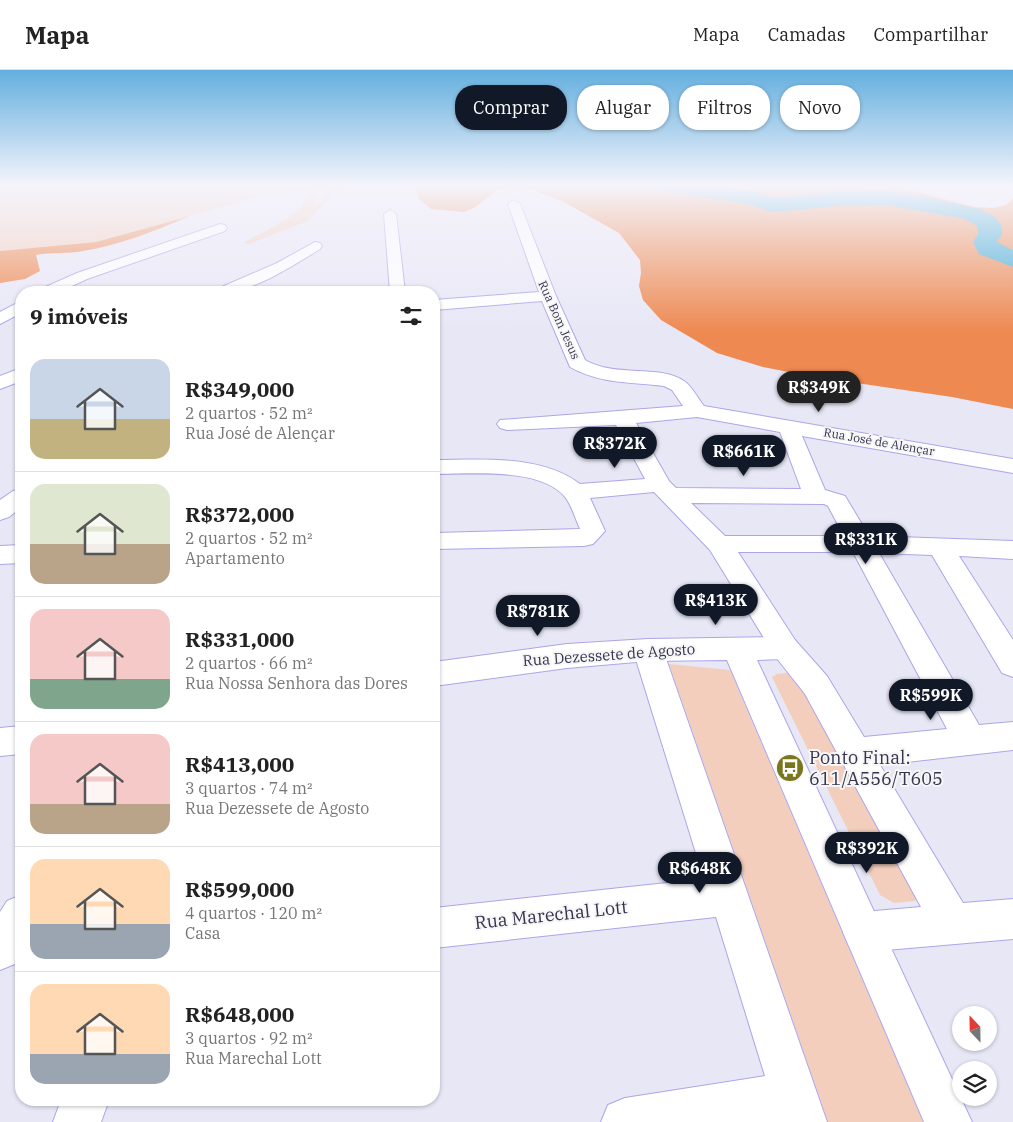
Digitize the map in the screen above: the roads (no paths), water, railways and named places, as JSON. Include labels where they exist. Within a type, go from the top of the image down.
[{"type":"street","points":[[60,286],[82,276],[202,234]]},
{"type":"street","points":[[392,234],[397,286]]},
{"type":"street","name":"Rua Bom Jesus","points":[[525,234],[548,296],[577,363],[584,368],[604,374],[669,380],[679,386],[697,411]]},
{"type":"street","points":[[236,286],[282,266],[315,246]]},
{"type":"street","points":[[440,305],[548,296]]},
{"type":"street","points":[[0,319],[15,310]]},
{"type":"street","points":[[0,383],[15,377]]},
{"type":"street","name":"Rua José de Alençar","points":[[507,424],[623,418],[697,411],[1013,466]]},
{"type":"street","points":[[623,418],[666,490],[719,544],[785,648],[816,685],[953,924]]},
{"type":"street","points":[[788,426],[816,497]]},
{"type":"street","points":[[440,467],[518,470],[558,479],[574,492],[593,531],[584,538],[440,541]]},
{"type":"street","points":[[574,492],[666,490],[833,498],[840,503],[864,544],[972,742]]},
{"type":"street","points":[[0,512],[15,501]]},
{"type":"street","points":[[719,544],[864,544],[1013,550]]},
{"type":"street","points":[[940,548],[1013,665]]},
{"type":"street","points":[[0,555],[15,554]]},
{"type":"street","points":[[737,648],[948,1122]]},
{"type":"street","name":"Rua Dezessete de Agosto","points":[[440,673],[567,656],[648,650],[785,648]]},
{"type":"street","points":[[625,1122],[798,1109],[648,650]]},
{"type":"street","points":[[856,753],[972,742],[1013,736]]},
{"type":"street","points":[[0,742],[15,741]]},
{"type":"street","name":"Rua Marechal Lott","points":[[440,927],[729,896]]},
{"type":"street","points":[[863,932],[1013,918]]},
{"type":"street","points":[[0,948],[15,924]]},
{"type":"street","points":[[77,1122],[83,1106]]},
{"type":"waterway","points":[[990,234],[985,242],[988,249],[1013,259]]},
{"type":"place","name":"Ponto Final: 611/A556/T605","points":[[790,768]]}]
